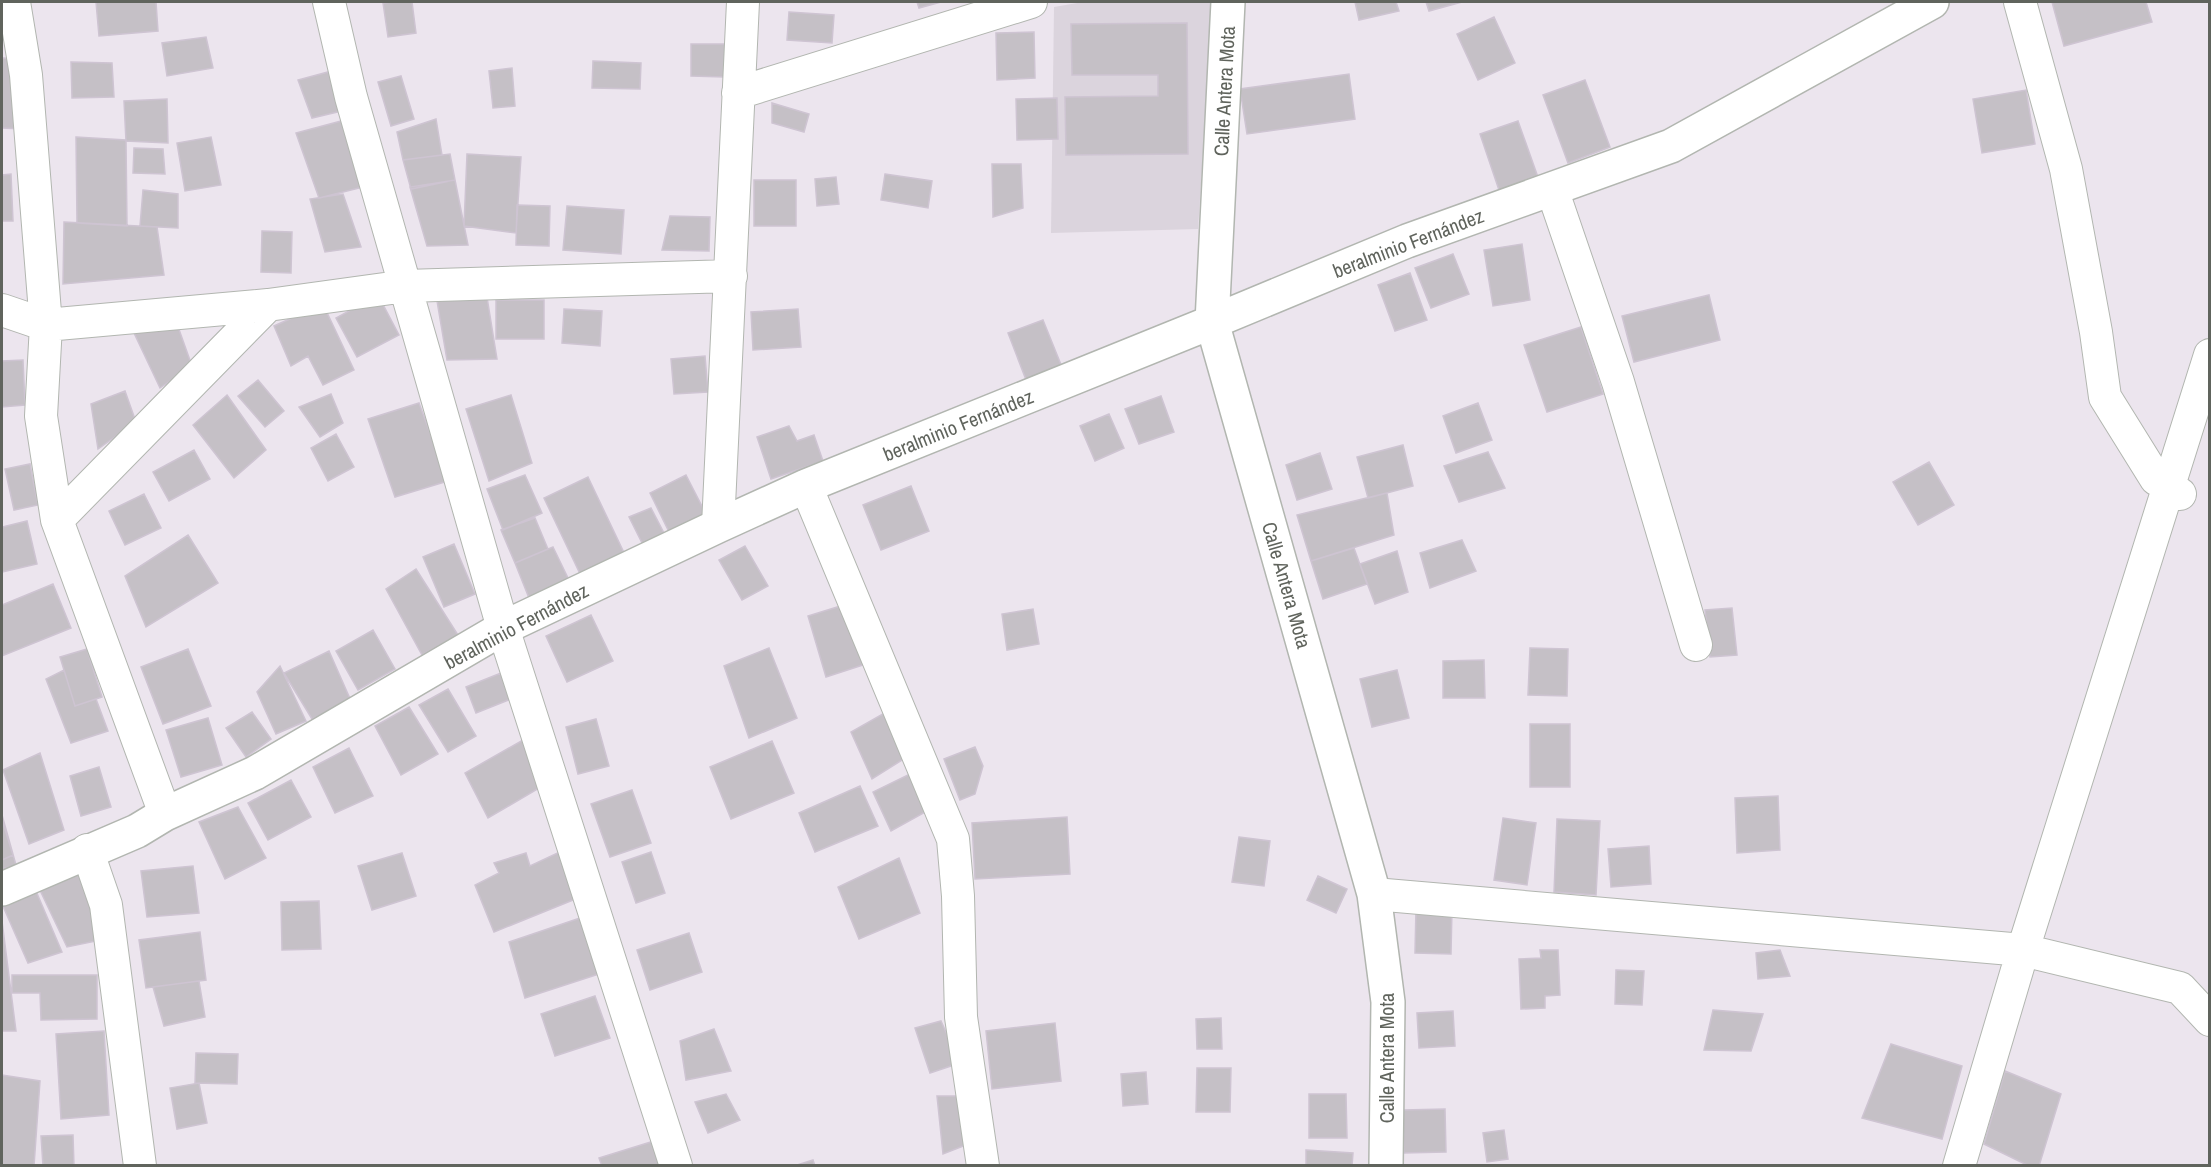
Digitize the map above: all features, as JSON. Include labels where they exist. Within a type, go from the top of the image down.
[{"type":"main road","name":"Calle Antera Mota","points":[[1228,2],[1212,322],[1374,894],[1388,1002],[1386,1166]]},
{"type":"main road","name":"beralminio Fernández","points":[[2,889],[87,850],[137,831],[165,814],[255,773],[503,628],[718,526],[806,486],[1407,241],[1671,146],[1932,2]]},
{"type":"street","points":[[14,2],[26,75],[46,325],[41,416],[57,520],[165,814]]},
{"type":"street","points":[[328,2],[351,97],[503,628],[676,1166]]},
{"type":"street","points":[[718,526],[743,2]]},
{"type":"street","points":[[2020,2],[2066,169],[2096,332],[2104,397],[2156,479],[2180,494]]},
{"type":"street","points":[[738,93],[1013,4]]},
{"type":"street","points":[[1552,189],[1618,382],[1696,645]]},
{"type":"street","points":[[2,310],[46,325],[268,305],[406,286],[731,276]]},
{"type":"street","points":[[57,520],[268,305]]},
{"type":"street","points":[[1959,1166],[2023,950],[2210,356]]},
{"type":"street","points":[[806,486],[953,839],[958,896],[961,1017],[982,1166]]},
{"type":"street","points":[[87,850],[106,905],[140,1166]]},
{"type":"street","points":[[1374,894],[2023,950],[2180,988],[2210,1020]]},
{"type":"shaded area","points":[[1083,2],[1213,2],[1198,229],[1051,233],[1054,7]]},
{"type":"building","points":[[96,2],[156,2],[158,31],[99,36]]},
{"type":"building","points":[[412,2],[416,33],[388,37],[383,3]]},
{"type":"building","points":[[917,2],[941,2],[919,8]]},
{"type":"building","points":[[1355,2],[1396,2],[1399,11],[1359,20]]},
{"type":"building","points":[[1426,2],[1462,2],[1429,11]]},
{"type":"building","points":[[2052,2],[2146,2],[2152,22],[2064,46]]},
{"type":"building","points":[[789,12],[834,15],[832,43],[787,40]]},
{"type":"building","points":[[1494,17],[1515,63],[1478,80],[1457,34]]},
{"type":"building","points":[[1187,23],[1188,154],[1066,155],[1065,97],[1158,96],[1158,75],[1072,75],[1071,24]]},
{"type":"building","points":[[1034,32],[1035,78],[997,80],[996,33]]},
{"type":"building","points":[[206,37],[213,68],[167,76],[162,43]]},
{"type":"building","points":[[691,44],[725,44],[724,77],[691,76]]},
{"type":"building","points":[[2,58],[23,59],[22,129],[2,128]]},
{"type":"building","points":[[593,61],[641,63],[640,89],[592,88]]},
{"type":"building","points":[[71,62],[112,63],[114,97],[72,98]]},
{"type":"building","points":[[512,68],[515,106],[493,108],[489,71]]},
{"type":"building","points":[[328,72],[342,111],[312,118],[298,80]]},
{"type":"building","points":[[1349,74],[1355,119],[1247,134],[1240,89]]},
{"type":"building","points":[[401,76],[414,119],[391,126],[378,82]]},
{"type":"building","points":[[1585,80],[1610,147],[1568,163],[1543,95]]},
{"type":"building","points":[[2026,90],[2035,144],[1982,153],[1973,99]]},
{"type":"building","points":[[1057,98],[1058,139],[1017,140],[1016,99]]},
{"type":"building","points":[[167,99],[168,143],[126,141],[124,101]]},
{"type":"building","points":[[772,103],[809,114],[804,132],[772,123]]},
{"type":"building","points":[[436,119],[442,155],[403,160],[397,132]]},
{"type":"building","points":[[345,120],[367,186],[319,198],[296,133]]},
{"type":"building","points":[[1518,121],[1539,180],[1500,193],[1480,134]]},
{"type":"building","points":[[76,137],[126,140],[127,226],[77,223]]},
{"type":"building","points":[[211,137],[221,185],[185,191],[177,143]]},
{"type":"building","points":[[134,148],[163,149],[165,174],[133,173]]},
{"type":"building","points":[[450,154],[455,180],[411,189],[403,160]]},
{"type":"building","points":[[467,154],[521,157],[516,233],[464,226]]},
{"type":"building","points":[[992,164],[1021,164],[1023,208],[993,217]]},
{"type":"building","points":[[11,174],[13,221],[2,221],[2,175]]},
{"type":"building","points":[[885,174],[932,181],[928,208],[881,200]]},
{"type":"building","points":[[836,177],[839,204],[817,206],[815,179]]},
{"type":"building","points":[[455,180],[468,245],[427,246],[410,187]]},
{"type":"building","points":[[754,180],[796,180],[796,226],[754,226]]},
{"type":"building","points":[[143,190],[178,194],[178,228],[140,226]]},
{"type":"building","points":[[343,194],[361,247],[325,252],[310,199]]},
{"type":"building","points":[[517,205],[550,206],[549,246],[516,245]]},
{"type":"building","points":[[567,206],[624,210],[621,254],[563,250]]},
{"type":"building","points":[[670,216],[710,217],[709,251],[662,250]]},
{"type":"building","points":[[64,222],[157,227],[164,275],[63,284]]},
{"type":"building","points":[[262,231],[292,232],[291,273],[261,272]]},
{"type":"building","points":[[1522,244],[1530,300],[1493,306],[1484,250]]},
{"type":"building","points":[[1453,254],[1469,294],[1431,308],[1415,268]]},
{"type":"building","points":[[1410,273],[1427,320],[1395,331],[1378,285]]},
{"type":"building","points":[[486,291],[497,359],[447,360],[436,295]]},
{"type":"building","points":[[378,295],[399,335],[357,357],[336,318]]},
{"type":"building","points":[[1709,295],[1720,340],[1634,362],[1622,316]]},
{"type":"building","points":[[496,300],[544,300],[544,339],[496,339]]},
{"type":"building","points":[[323,304],[354,370],[323,385],[308,356],[291,366],[274,326]]},
{"type":"building","points":[[564,309],[602,311],[600,346],[562,343]]},
{"type":"building","points":[[798,309],[801,347],[753,350],[751,312]]},
{"type":"building","points":[[1043,320],[1064,372],[1028,385],[1008,333]]},
{"type":"building","points":[[176,321],[192,366],[160,388],[134,333]]},
{"type":"building","points":[[1581,327],[1603,394],[1547,412],[1524,345]]},
{"type":"building","points":[[705,356],[708,392],[674,394],[671,359]]},
{"type":"building","points":[[23,360],[25,405],[2,407],[2,361]]},
{"type":"building","points":[[258,380],[284,411],[265,427],[238,396]]},
{"type":"building","points":[[125,391],[136,422],[98,449],[91,404]]},
{"type":"building","points":[[331,394],[343,423],[320,437],[299,407]]},
{"type":"building","points":[[227,395],[266,450],[234,478],[193,425]]},
{"type":"building","points":[[511,395],[532,463],[489,481],[466,409]]},
{"type":"building","points":[[1161,396],[1174,432],[1139,444],[1125,409]]},
{"type":"building","points":[[419,403],[448,481],[395,497],[368,419]]},
{"type":"building","points":[[1478,403],[1492,440],[1456,453],[1443,416]]},
{"type":"building","points":[[1109,414],[1124,448],[1095,461],[1080,426]]},
{"type":"building","points":[[789,426],[797,441],[814,435],[823,461],[771,479],[757,437]]},
{"type":"building","points":[[336,434],[354,467],[328,481],[311,448]]},
{"type":"building","points":[[1403,445],[1413,486],[1368,498],[1357,457]]},
{"type":"building","points":[[194,450],[210,479],[169,501],[153,472]]},
{"type":"building","points":[[1488,452],[1505,488],[1459,502],[1444,466]]},
{"type":"building","points":[[1320,453],[1332,489],[1297,500],[1286,465]]},
{"type":"building","points":[[1929,462],[1954,505],[1918,525],[1893,482]]},
{"type":"building","points":[[30,464],[38,505],[14,510],[5,469]]},
{"type":"building","points":[[525,475],[542,513],[503,530],[487,489]]},
{"type":"building","points":[[686,475],[707,516],[670,534],[650,493]]},
{"type":"building","points":[[588,477],[626,557],[582,578],[544,498]]},
{"type":"building","points":[[911,486],[929,531],[881,550],[863,505]]},
{"type":"building","points":[[1387,493],[1394,535],[1311,561],[1297,515]]},
{"type":"building","points":[[144,494],[161,528],[125,545],[109,511]]},
{"type":"building","points":[[651,508],[665,535],[644,547],[629,517]]},
{"type":"building","points":[[535,518],[548,549],[515,563],[501,530]]},
{"type":"building","points":[[27,521],[37,564],[2,572],[2,527]]},
{"type":"building","points":[[188,535],[218,583],[146,627],[125,576]]},
{"type":"building","points":[[1462,540],[1476,571],[1430,588],[1420,553]]},
{"type":"building","points":[[454,544],[475,594],[444,607],[423,557]]},
{"type":"building","points":[[745,546],[768,586],[742,600],[719,560]]},
{"type":"building","points":[[553,547],[570,582],[529,598],[515,563]]},
{"type":"building","points":[[1354,548],[1367,584],[1323,599],[1311,561]]},
{"type":"building","points":[[1397,551],[1408,592],[1375,604],[1360,564]]},
{"type":"building","points":[[416,569],[458,635],[422,655],[386,589]]},
{"type":"building","points":[[53,584],[71,628],[2,656],[2,605]]},
{"type":"building","points":[[847,604],[869,663],[826,677],[808,616]]},
{"type":"building","points":[[1732,608],[1737,655],[1710,657],[1705,610]]},
{"type":"building","points":[[1033,609],[1039,644],[1007,650],[1002,614]]},
{"type":"building","points":[[591,615],[613,661],[567,682],[546,636]]},
{"type":"building","points":[[373,630],[395,669],[358,690],[336,651]]},
{"type":"building","points":[[769,648],[797,718],[749,738],[724,666]]},
{"type":"building","points":[[1530,648],[1568,649],[1567,696],[1528,695]]},
{"type":"building","points":[[87,649],[102,697],[75,706],[60,657]]},
{"type":"building","points":[[188,649],[211,706],[163,724],[141,667]]},
{"type":"building","points":[[329,651],[351,701],[312,719],[284,673]]},
{"type":"building","points":[[1484,660],[1485,698],[1443,698],[1443,661]]},
{"type":"building","points":[[280,666],[306,721],[276,734],[257,692]]},
{"type":"building","points":[[64,670],[75,706],[96,699],[108,731],[71,743],[46,679]]},
{"type":"building","points":[[1397,670],[1409,718],[1372,727],[1360,679]]},
{"type":"building","points":[[501,673],[511,699],[476,713],[466,687]]},
{"type":"building","points":[[448,689],[476,736],[448,752],[419,705]]},
{"type":"building","points":[[409,707],[438,754],[401,775],[375,726]]},
{"type":"building","points":[[888,711],[910,755],[872,779],[851,732]]},
{"type":"building","points":[[252,712],[271,739],[246,757],[226,728]]},
{"type":"building","points":[[208,718],[222,765],[181,777],[166,730]]},
{"type":"building","points":[[596,719],[609,766],[578,774],[566,727]]},
{"type":"building","points":[[1530,724],[1570,724],[1570,787],[1530,787]]},
{"type":"building","points":[[523,740],[546,784],[488,818],[465,773]]},
{"type":"building","points":[[772,741],[794,793],[731,819],[710,767]]},
{"type":"building","points":[[975,747],[983,766],[975,794],[960,800],[944,759]]},
{"type":"building","points":[[349,748],[373,796],[335,813],[313,767]]},
{"type":"building","points":[[40,753],[64,830],[29,844],[3,770]]},
{"type":"building","points":[[99,767],[111,807],[81,816],[70,776]]},
{"type":"building","points":[[914,772],[929,810],[891,831],[873,792]]},
{"type":"building","points":[[291,780],[311,817],[268,840],[248,803]]},
{"type":"building","points":[[860,786],[878,826],[815,852],[799,813]]},
{"type":"building","points":[[632,790],[651,843],[610,857],[591,804]]},
{"type":"building","points":[[1778,796],[1780,850],[1737,853],[1735,798]]},
{"type":"building","points":[[238,807],[266,858],[225,879],[199,822]]},
{"type":"building","points":[[2,815],[16,865],[2,869]]},
{"type":"building","points":[[1067,817],[1070,874],[975,879],[972,823]]},
{"type":"building","points":[[1503,818],[1536,823],[1527,885],[1494,880]]},
{"type":"building","points":[[1557,819],[1600,821],[1596,895],[1554,892]]},
{"type":"building","points":[[2,820],[13,855],[2,860]]},
{"type":"building","points":[[1239,837],[1270,841],[1264,886],[1232,882]]},
{"type":"building","points":[[1649,846],[1651,884],[1611,887],[1608,849]]},
{"type":"building","points":[[566,849],[578,898],[494,932],[475,885],[499,873],[494,863],[526,853],[530,866]]},
{"type":"building","points":[[651,852],[665,893],[636,903],[622,862]]},
{"type":"building","points":[[402,853],[416,896],[372,910],[358,866]]},
{"type":"building","points":[[899,858],[920,913],[859,939],[838,887]]},
{"type":"building","points":[[193,866],[199,913],[147,917],[141,871]]},
{"type":"building","points":[[79,868],[101,940],[67,947],[37,884]]},
{"type":"building","points":[[1318,876],[1347,889],[1336,913],[1307,900]]},
{"type":"building","points":[[36,891],[62,952],[28,963],[2,904]]},
{"type":"building","points":[[319,901],[321,949],[282,950],[281,902]]},
{"type":"building","points":[[1416,908],[1452,909],[1451,954],[1415,953]]},
{"type":"building","points":[[586,916],[605,972],[525,998],[509,942]]},
{"type":"building","points":[[2,921],[16,1031],[2,1031]]},
{"type":"building","points":[[200,932],[206,980],[146,988],[139,940]]},
{"type":"building","points":[[689,933],[702,972],[650,990],[637,950]]},
{"type":"building","points":[[1540,950],[1558,950],[1560,995],[1545,996],[1545,1008],[1521,1009],[1519,959],[1541,958]]},
{"type":"building","points":[[1780,950],[1790,976],[1758,979],[1756,953]]},
{"type":"building","points":[[1616,970],[1644,971],[1642,1005],[1615,1004]]},
{"type":"building","points":[[12,975],[97,975],[97,1019],[41,1020],[40,993],[12,993]]},
{"type":"building","points":[[199,981],[205,1017],[164,1026],[153,987]]},
{"type":"building","points":[[595,996],[610,1038],[555,1056],[541,1014]]},
{"type":"building","points":[[1713,1010],[1763,1014],[1751,1051],[1704,1050]]},
{"type":"building","points":[[1453,1011],[1455,1046],[1419,1048],[1417,1013]]},
{"type":"building","points":[[1221,1018],[1222,1049],[1197,1049],[1196,1019]]},
{"type":"building","points":[[941,1021],[960,1063],[930,1073],[915,1028]]},
{"type":"building","points":[[1055,1023],[1061,1081],[992,1089],[986,1031]]},
{"type":"building","points":[[714,1029],[731,1071],[686,1080],[680,1041]]},
{"type":"building","points":[[104,1031],[109,1115],[61,1119],[56,1034]]},
{"type":"building","points":[[1891,1044],[1962,1066],[1942,1139],[1862,1118]]},
{"type":"building","points":[[196,1053],[238,1054],[237,1084],[195,1083]]},
{"type":"building","points":[[1197,1068],[1231,1068],[1230,1112],[1196,1112]]},
{"type":"building","points":[[2005,1071],[2061,1094],[2039,1166],[2029,1166],[1984,1144]]},
{"type":"building","points":[[1146,1072],[1148,1104],[1123,1106],[1121,1074]]},
{"type":"building","points":[[2,1075],[40,1081],[34,1166],[2,1166]]},
{"type":"building","points":[[199,1083],[207,1123],[177,1129],[170,1088]]},
{"type":"building","points":[[726,1094],[740,1120],[708,1133],[695,1102]]},
{"type":"building","points":[[1309,1094],[1346,1094],[1347,1138],[1309,1138]]},
{"type":"building","points":[[937,1096],[966,1096],[971,1143],[943,1154]]},
{"type":"building","points":[[1445,1109],[1446,1152],[1404,1153],[1403,1110]]},
{"type":"building","points":[[1504,1130],[1508,1159],[1487,1162],[1483,1133]]},
{"type":"building","points":[[73,1135],[74,1166],[43,1166],[41,1136]]},
{"type":"building","points":[[654,1141],[662,1166],[602,1166],[599,1158]]},
{"type":"building","points":[[1306,1150],[1353,1153],[1352,1166],[1306,1166]]},
{"type":"building","points":[[813,1160],[815,1166],[794,1166]]}]
